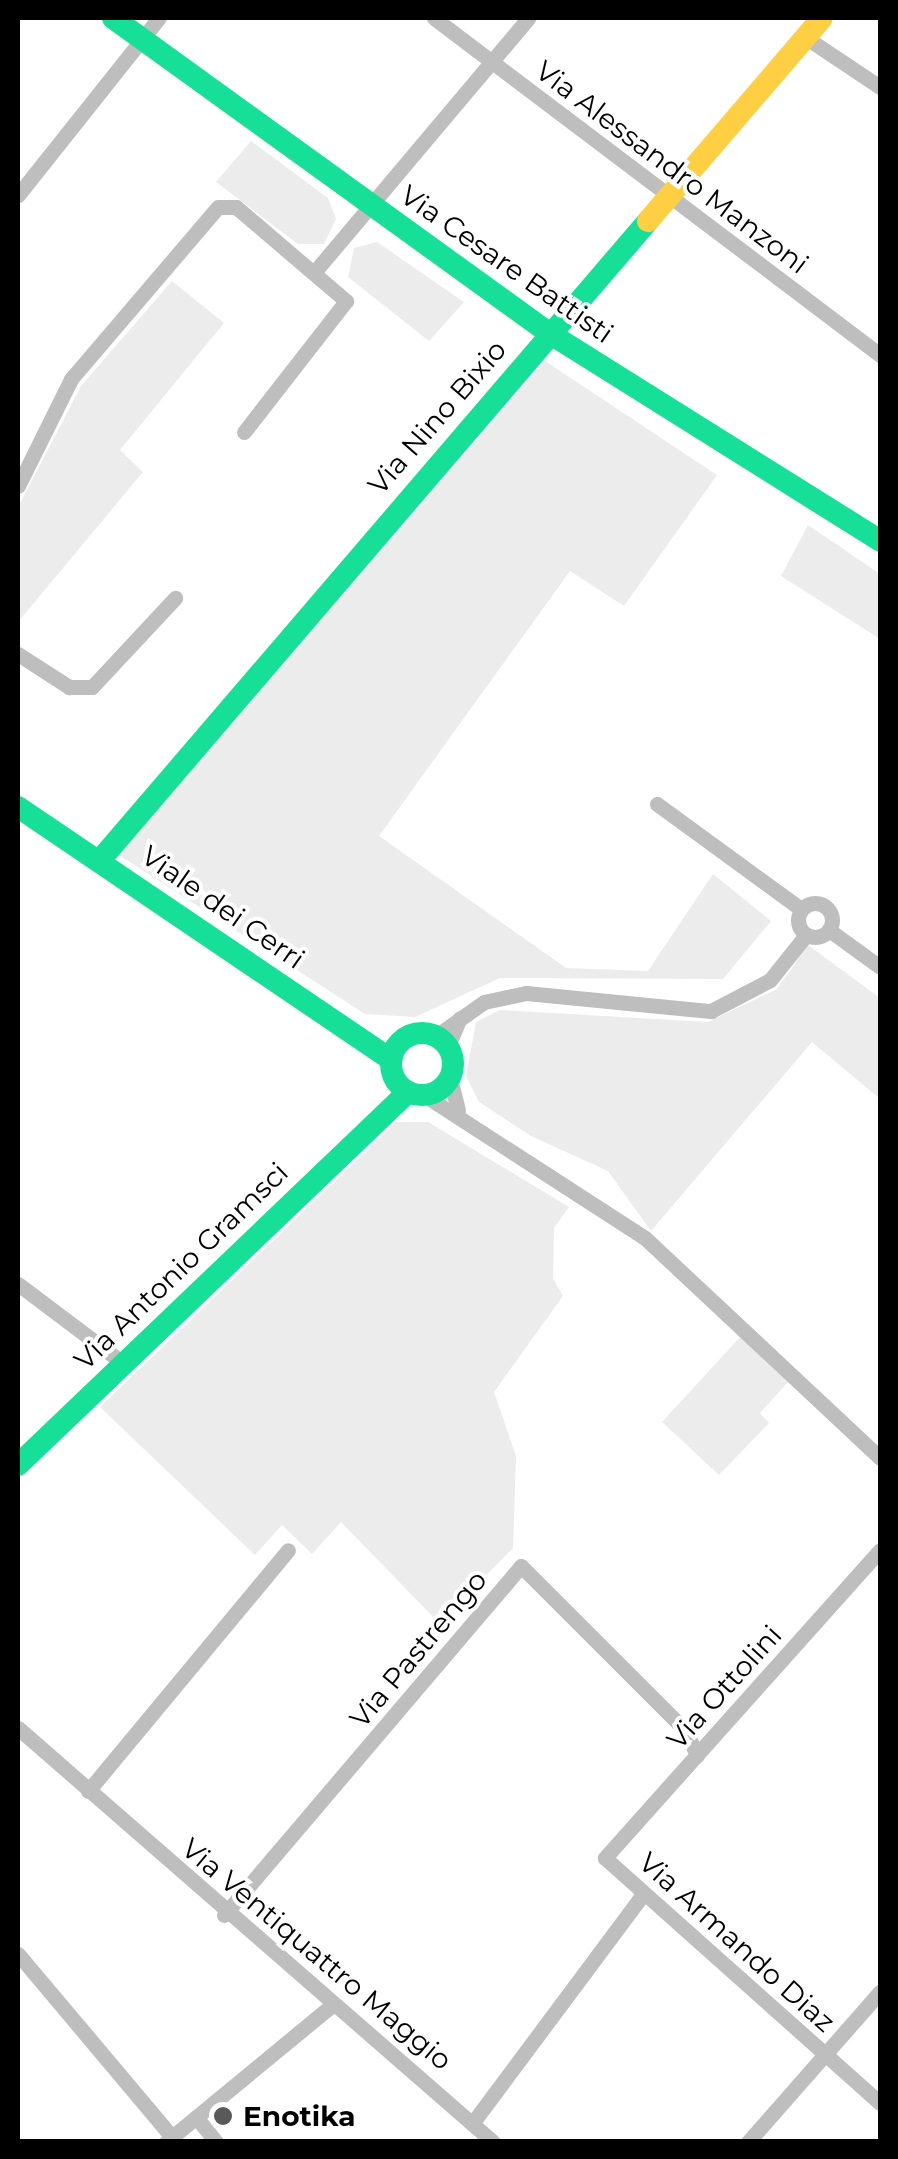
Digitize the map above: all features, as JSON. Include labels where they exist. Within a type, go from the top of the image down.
[{"type":"street","name":"Via Cesare Battisti","points":[[113,18],[549,333],[880,541]]},
{"type":"street","points":[[18,195],[159,18]]},
{"type":"street","name":"Via Alessandro Manzoni","points":[[434,18],[880,355]]},
{"type":"street","points":[[317,269],[374,209],[528,18]]},
{"type":"street","name":"Via Nino Bixio","points":[[102,859],[822,18]]},
{"type":"street","points":[[804,38],[880,87]]},
{"type":"street","points":[[18,486],[70,379],[204,217],[236,207],[338,286],[341,317],[244,432]]},
{"type":"street","points":[[18,654],[69,688],[92,687],[176,598]]},
{"type":"street","points":[[658,804],[801,909],[806,935]]},
{"type":"street","name":"Viale dei Cerri","points":[[18,807],[369,1038],[404,1082]]},
{"type":"street","points":[[801,909],[826,906],[829,930],[880,967]]},
{"type":"street","points":[[442,1041],[460,1018],[526,993],[712,1011],[770,980],[806,935],[829,930]]},
{"type":"street","points":[[369,1038],[442,1041]]},
{"type":"street","name":"Via Antonio Gramsci","points":[[18,1465],[386,1111],[404,1082],[404,1038]]},
{"type":"street","points":[[442,1041],[458,1110]]},
{"type":"street","points":[[404,1082],[450,1078]]},
{"type":"street","points":[[404,1082],[458,1110],[646,1238],[880,1458]]},
{"type":"street","points":[[18,1284],[123,1363]]},
{"type":"street","points":[[88,1791],[288,1550]]},
{"type":"street","name":"Via Ottolini","points":[[605,1858],[880,1550]]},
{"type":"street","name":"Via Pastrengo","points":[[224,1915],[521,1566],[685,1730],[697,1754]]},
{"type":"street","name":"Via Ventiquattro Maggio","points":[[18,1728],[330,2006],[409,2059],[493,2142]]},
{"type":"street","name":"Via Armando Diaz","points":[[605,1858],[880,2103]]},
{"type":"street","points":[[474,2121],[644,1893]]},
{"type":"street","points":[[18,1954],[169,2139],[330,2006]]},
{"type":"street","points":[[748,2142],[880,1992]]},
{"type":"street","points":[[196,2117],[216,2142]]},
{"type":"shaded area","points":[[251,141],[328,198],[336,219],[324,244],[298,244],[216,182]]},
{"type":"shaded area","points":[[377,242],[464,302],[429,341],[348,277],[354,248]]},
{"type":"shaded area","points":[[172,281],[224,323],[120,450],[143,472],[18,622],[18,507],[81,386]]},
{"type":"shaded area","points":[[545,361],[717,475],[624,606],[570,571],[379,836],[566,968],[648,971],[713,874],[771,921],[723,979],[500,978],[415,1017],[365,1014],[119,855]]},
{"type":"shaded area","points":[[808,525],[880,574],[880,639],[781,576]]},
{"type":"shaded area","points":[[808,945],[880,998],[880,1099],[812,1042],[651,1231],[608,1171],[531,1136],[479,1102],[466,1076],[476,1022],[500,1010],[708,1022],[777,989]]},
{"type":"shaded area","points":[[396,1122],[428,1122],[569,1207],[554,1228],[553,1279],[563,1296],[494,1392],[516,1456],[513,1548],[439,1623],[341,1522],[312,1554],[282,1525],[255,1555],[100,1407]]},
{"type":"shaded area","points":[[742,1335],[790,1380],[760,1413],[769,1423],[719,1475],[662,1422]]},
{"type":"traffic: fast","points":[[113,18],[549,333],[880,541]]},
{"type":"traffic: fast","points":[[101,859],[648,221]]},
{"type":"traffic: fast","points":[[18,807],[391,1060]]},
{"type":"traffic: fast","points":[[422,1033],[444,1042],[453,1064],[444,1086],[422,1095],[400,1086],[391,1064],[400,1042],[422,1033]]},
{"type":"traffic: fast","points":[[18,1465],[408,1092]]},
{"type":"traffic: slow","points":[[648,221],[822,18]]},
{"type":"place","name":"Enotika","points":[[223,2116]]}]
